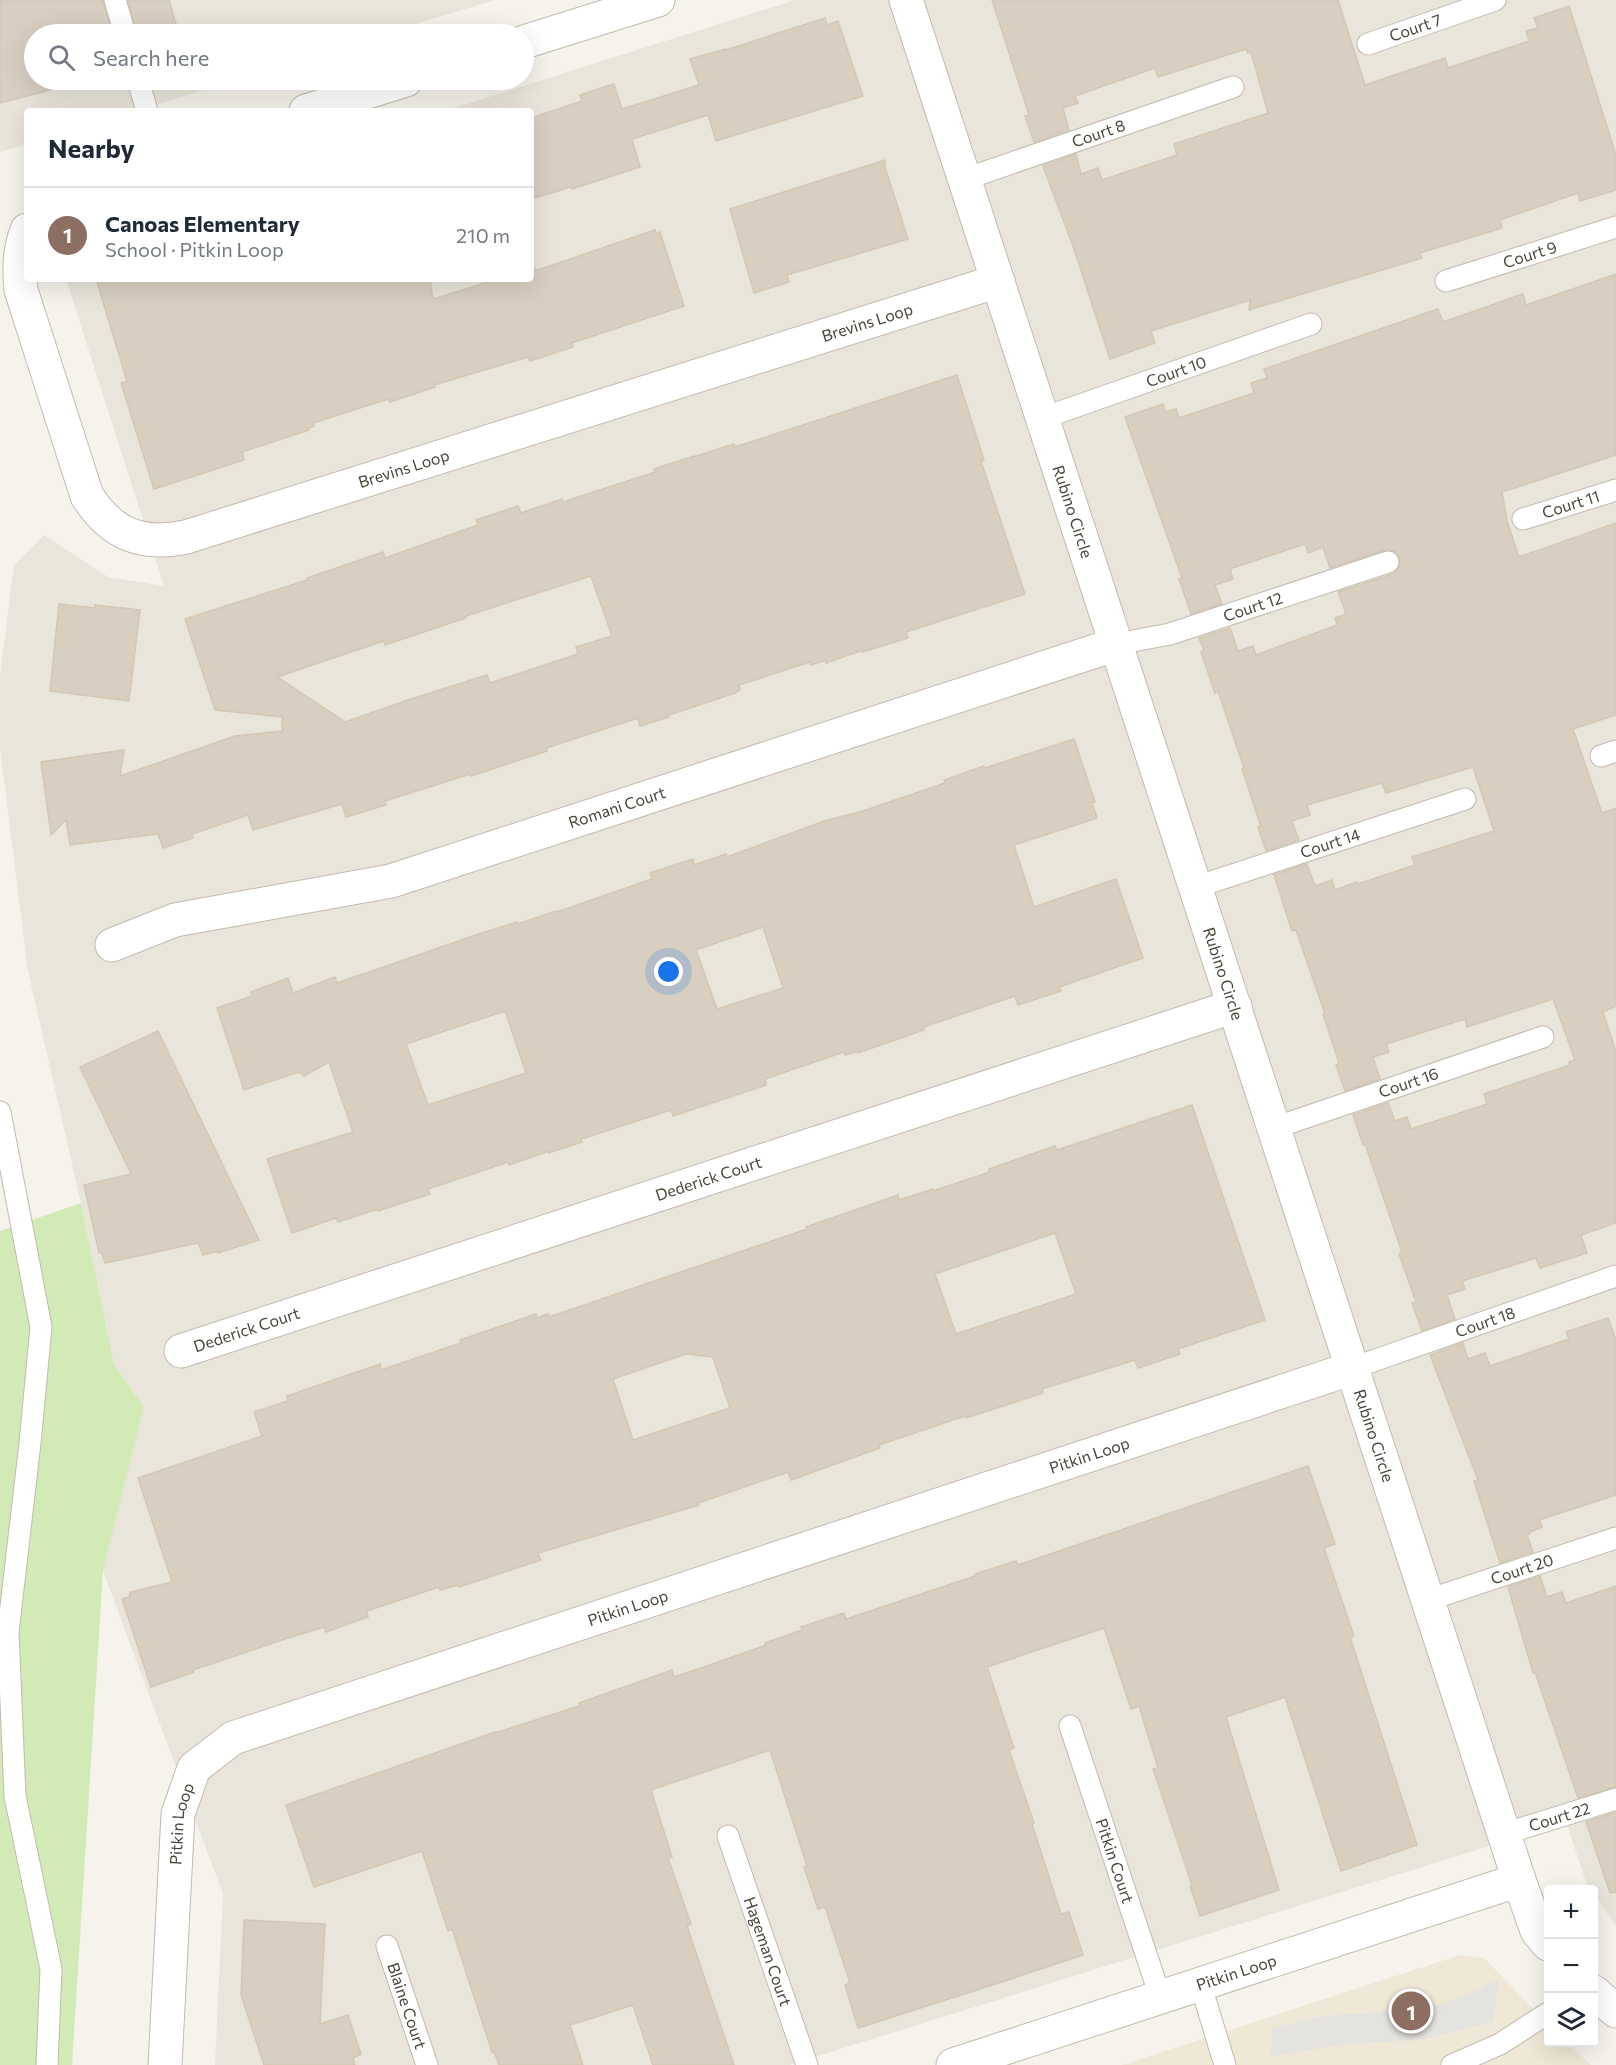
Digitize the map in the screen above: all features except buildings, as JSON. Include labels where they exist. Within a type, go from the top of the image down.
[{"type":"street","points":[[534,39],[658,0]]},
{"type":"street","name":"Rubino Circle","points":[[906,0],[1519,1880],[1538,1931],[1544,1939]]},
{"type":"street","points":[[316,108],[374,90]]},
{"type":"street","name":"Brevins Loop","points":[[24,238],[19,268],[21,290],[87,496],[97,511],[124,533],[145,540],[165,541],[186,537],[998,281]]},
{"type":"street","name":"Romani Court","points":[[112,945],[175,921],[391,881],[1117,644]]},
{"type":"street","name":"Dederick Court","points":[[181,1351],[1234,1006]]},
{"type":"street","name":"Pitkin Loop","points":[[165,2065],[178,1814],[194,1768],[233,1738],[1353,1368]]},
{"type":"street","name":"Pitkin Loop","points":[[953,2065],[1519,1880]]},
{"type":"street","points":[[1594,1993],[1616,2011]]},
{"type":"lane","points":[[115,0],[122,24]]},
{"type":"lane","name":"Court 7","points":[[1368,44],[1495,0]]},
{"type":"lane","name":"Court 8","points":[[964,179],[1233,87]]},
{"type":"lane","points":[[141,90],[146,108]]},
{"type":"lane","name":"Court 9","points":[[1446,281],[1616,227]]},
{"type":"lane","name":"Court 10","points":[[1043,418],[1311,324]]},
{"type":"lane","name":"Court 11","points":[[1523,519],[1616,490]]},
{"type":"lane","name":"Court 12","points":[[1117,644],[1170,634],[1388,562]]},
{"type":"lane","name":"Court 14","points":[[1196,887],[1466,799]]},
{"type":"lane","name":"Court 16","points":[[1274,1128],[1543,1037]]},
{"type":"lane","points":[[0,1112],[41,1327],[8,1632],[15,1796],[51,1969],[47,2065]]},
{"type":"lane","name":"Court 18","points":[[1353,1368],[1616,1276]]},
{"type":"lane","name":"Court 20","points":[[1428,1600],[1616,1538]]},
{"type":"lane","name":"Pitkin Court","points":[[1070,1726],[1160,1996]]},
{"type":"lane","name":"Court 22","points":[[1504,1834],[1616,1798]]},
{"type":"lane","name":"Hageman Court","points":[[728,1836],[807,2065]]},
{"type":"lane","name":"Blaine Court","points":[[387,1946],[427,2065]]},
{"type":"lane","points":[[1200,1983],[1225,2065]]},
{"type":"lane","points":[[1452,2065],[1500,2044],[1544,2016]]},
{"type":"shaded area","points":[[0,0],[495,0],[416,24],[24,24],[24,90],[204,90],[145,108],[24,108],[24,145],[0,152]]},
{"type":"shaded area","points":[[795,0],[1616,0],[1616,1926],[1598,1900],[1598,1885],[1587,1885],[1566,1822],[789,2065],[215,2065],[223,1894],[103,1571],[144,1407],[114,1364],[81,1203],[28,971],[0,748],[0,676],[14,565],[44,535],[108,577],[164,586],[67,282],[534,282],[534,108],[453,108],[510,90],[534,90],[534,83]]},
{"type":"shaded area","points":[[1460,1955],[1484,1958],[1544,2020],[1544,2047],[1572,2047],[1591,2065],[1122,2065]]},
{"type":"shaded area","points":[[1499,1979],[1493,2022],[1426,2039],[1338,2045],[1271,2057],[1272,2028],[1322,2016],[1401,2011],[1441,2004],[1476,1991]]},
{"type":"green space","points":[[81,1203],[114,1364],[144,1407],[103,1571],[72,2065],[0,2065],[0,1231]]},
{"type":"place","name":"Canoas Elementary","points":[[1411,2011]]}]
